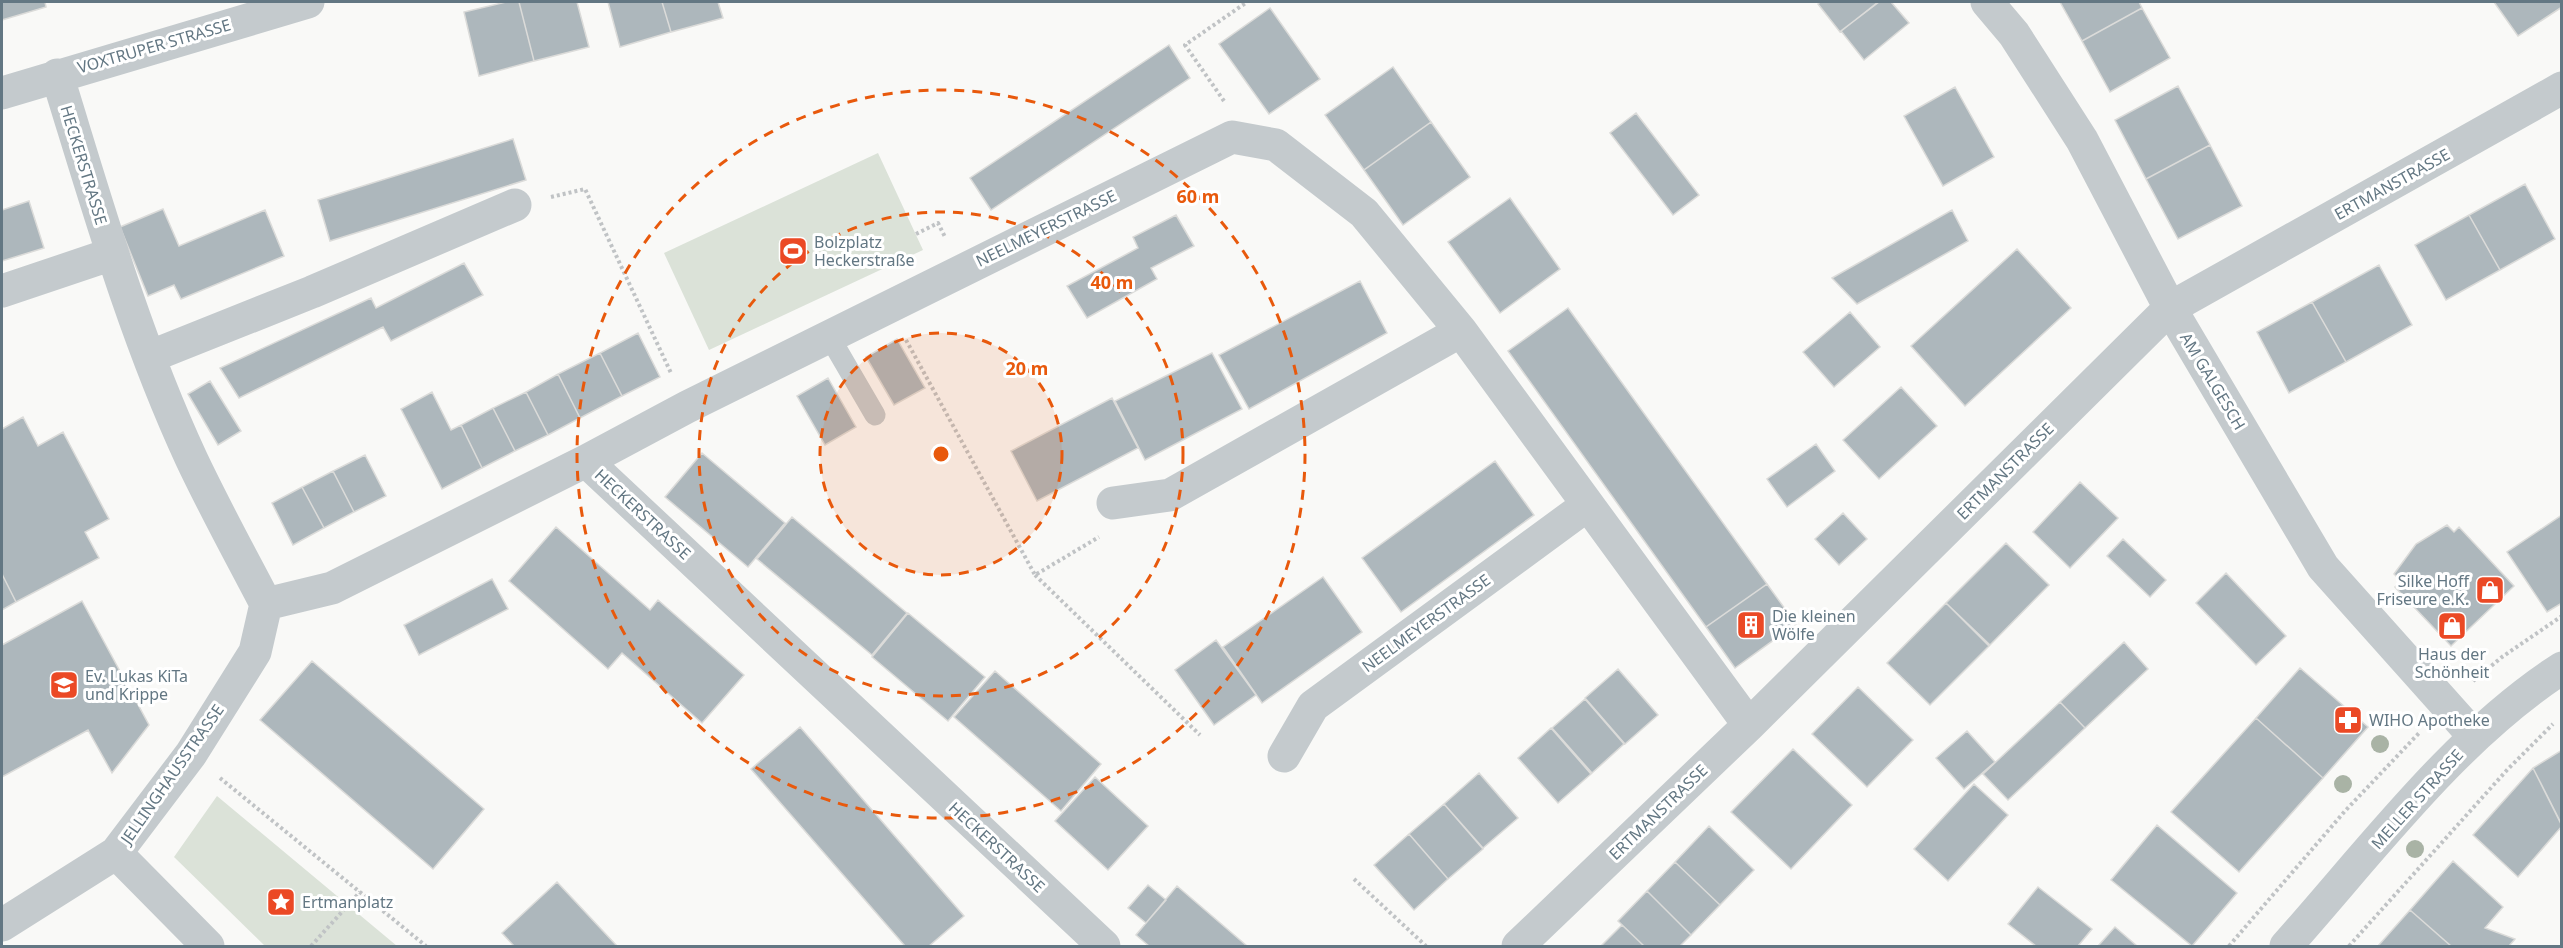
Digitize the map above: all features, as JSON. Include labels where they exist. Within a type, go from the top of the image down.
[{"type":"street","name":"VOXTRUPER STRASSE","points":[[2,93],[308,2]]},
{"type":"street","name":"AM GALGESCH","points":[[1987,2],[2014,34],[2082,140],[2170,308],[2323,567],[2474,736]]},
{"type":"street","name":"HECKERSTRASSE","points":[[57,75],[112,255],[149,357],[191,458],[266,604],[332,588],[586,461],[1104,946]]},
{"type":"street","name":"ERTMANSTRASSE","points":[[1518,946],[1749,725],[2170,308],[2562,88]]},
{"type":"street","name":"NEELMEYERSTRASSE","points":[[586,461],[687,406],[1232,137]]},
{"type":"street","points":[[1232,137],[1276,145],[1364,213],[1461,331],[1586,506],[1749,725]]},
{"type":"street","points":[[149,357],[312,292],[515,205]]},
{"type":"street","points":[[2,291],[112,255]]},
{"type":"street","points":[[1113,503],[1170,495],[1461,331]]},
{"type":"street","name":"NEELMEYERSTRASSE","points":[[1284,756],[1313,706],[1586,506]]},
{"type":"street","name":"JELLINGHAUSSTRASSE","points":[[2,924],[116,853],[191,754],[255,652],[266,604]]},
{"type":"street","name":"MELLER STRASSE","points":[[2286,946],[2474,736],[2529,689],[2562,668]]},
{"type":"street","points":[[116,853],[208,946]]},
{"type":"lane","points":[[829,336],[875,415]]},
{"type":"path","points":[[1232,137],[1225,103],[1185,45],[1246,2]]},
{"type":"path","points":[[515,205],[585,189],[687,406]]},
{"type":"path","points":[[888,308],[1035,575],[1200,735]]},
{"type":"path","points":[[1035,575],[1110,531],[1113,503]]},
{"type":"path","points":[[2349,946],[2507,770],[2555,721]]},
{"type":"path","points":[[191,754],[426,946]]},
{"type":"path","points":[[1354,879],[1426,946]]},
{"type":"path","points":[[310,946],[360,892]]},
{"type":"shaded area","name":"Bolzplatz Heckerstraße","points":[[878,153],[923,250],[709,350],[664,253]]},
{"type":"shaded area","name":"Ertmanplatz","points":[[217,796],[397,946],[265,946],[174,857]]},
{"type":"building","points":[[2,2],[45,2],[46,7],[2,20]]},
{"type":"building","points":[[506,2],[519,2],[534,61],[479,76],[464,12]]},
{"type":"building","points":[[519,2],[577,2],[589,47],[534,61]]},
{"type":"building","points":[[608,2],[662,2],[671,32],[620,47]]},
{"type":"building","points":[[662,2],[718,2],[723,18],[671,32]]},
{"type":"building","points":[[1820,2],[1878,2],[1840,32],[1818,4]]},
{"type":"building","points":[[1879,2],[1891,2],[1909,23],[1864,60],[1841,31]]},
{"type":"building","points":[[2060,2],[2139,2],[2142,8],[2082,41]]},
{"type":"building","points":[[2494,2],[2562,2],[2562,7],[2518,36]]},
{"type":"building","points":[[1270,8],[1320,79],[1269,114],[1219,44]]},
{"type":"building","points":[[2142,8],[2170,58],[2110,92],[2082,41]]},
{"type":"building","points":[[1169,45],[1190,78],[991,210],[970,178]]},
{"type":"building","points":[[1393,67],[1431,122],[1364,170],[1325,115]]},
{"type":"building","points":[[2178,86],[2210,145],[2146,179],[2115,120]]},
{"type":"building","points":[[1955,87],[1994,157],[1943,186],[1904,116]]},
{"type":"building","points":[[1636,113],[1699,195],[1673,215],[1610,133]]},
{"type":"building","points":[[1431,122],[1470,177],[1403,225],[1364,170]]},
{"type":"building","points":[[513,139],[526,180],[330,241],[318,200]]},
{"type":"building","points":[[2210,145],[2242,206],[2178,239],[2146,179]]},
{"type":"building","points":[[2525,184],[2555,239],[2500,270],[2469,215]]},
{"type":"building","points":[[1510,198],[1560,269],[1500,313],[1448,242]]},
{"type":"building","points":[[29,201],[44,248],[2,261],[2,210]]},
{"type":"building","points":[[163,209],[179,246],[265,210],[284,256],[181,299],[174,285],[148,296],[120,227]]},
{"type":"building","points":[[1952,210],[1968,241],[1857,304],[1832,278]]},
{"type":"building","points":[[1176,215],[1194,246],[1151,268],[1157,279],[1087,318],[1067,286],[1138,248],[1133,237]]},
{"type":"building","points":[[2469,215],[2500,270],[2446,300],[2415,245]]},
{"type":"building","points":[[2017,249],[2071,308],[1965,406],[1911,346]]},
{"type":"building","points":[[464,263],[483,295],[391,341],[383,327],[239,398],[220,368],[371,298],[376,308]]},
{"type":"building","points":[[2379,265],[2412,325],[2346,362],[2312,302]]},
{"type":"building","points":[[1360,281],[1387,333],[1249,409],[1219,355]]},
{"type":"building","points":[[2312,302],[2346,362],[2289,393],[2257,332]]},
{"type":"building","points":[[1568,308],[1767,584],[1706,627],[1508,351]]},
{"type":"building","points":[[1850,312],[1880,347],[1834,387],[1803,352]]},
{"type":"building","points":[[638,333],[660,377],[622,396],[600,353]]},
{"type":"building","points":[[897,339],[925,388],[894,405],[866,357]]},
{"type":"building","points":[[600,353],[622,396],[580,418],[558,374]]},
{"type":"building","points":[[1212,353],[1242,409],[1145,460],[1115,401]]},
{"type":"building","points":[[558,374],[580,418],[548,435],[526,392]]},
{"type":"building","points":[[828,378],[856,427],[825,445],[797,396]]},
{"type":"building","points":[[210,381],[241,431],[218,445],[188,394]]},
{"type":"building","points":[[1901,387],[1937,426],[1879,479],[1843,440]]},
{"type":"building","points":[[432,392],[451,430],[461,425],[482,468],[442,489],[401,409]]},
{"type":"building","points":[[526,392],[548,435],[515,451],[493,408]]},
{"type":"building","points":[[1112,398],[1138,448],[1037,501],[1011,451]]},
{"type":"building","points":[[493,408],[515,451],[482,468],[461,425]]},
{"type":"building","points":[[23,417],[38,446],[63,432],[109,519],[85,532],[99,558],[16,602],[2,574],[2,429]]},
{"type":"building","points":[[1816,444],[1835,471],[1787,507],[1767,479]]},
{"type":"building","points":[[702,453],[785,523],[748,567],[665,497]]},
{"type":"building","points":[[365,455],[386,496],[354,512],[333,471]]},
{"type":"building","points":[[1495,461],[1534,515],[1401,612],[1362,558]]},
{"type":"building","points":[[333,471],[354,512],[324,528],[302,487]]},
{"type":"building","points":[[2080,482],[2118,518],[2070,568],[2033,532]]},
{"type":"building","points":[[302,487],[324,528],[293,545],[272,503]]},
{"type":"building","points":[[1843,513],[1867,539],[1839,565],[1815,539]]},
{"type":"building","points":[[2562,515],[2562,603],[2547,612],[2507,552]]},
{"type":"building","points":[[792,517],[907,613],[872,655],[757,559]]},
{"type":"building","points":[[2447,525],[2454,532],[2459,527],[2514,586],[2451,646],[2395,587],[2401,581],[2394,574],[2416,544]]},
{"type":"building","points":[[556,527],[650,610],[658,600],[744,675],[702,723],[622,653],[608,669],[509,581]]},
{"type":"building","points":[[2123,539],[2166,580],[2150,597],[2107,556]]},
{"type":"building","points":[[2006,543],[2049,585],[1990,645],[1946,603]]},
{"type":"building","points":[[2226,573],[2286,636],[2256,665],[2196,603]]},
{"type":"building","points":[[2,577],[16,602],[2,610]]},
{"type":"building","points":[[1323,577],[1362,632],[1262,703],[1223,647]]},
{"type":"building","points":[[492,579],[508,609],[419,655],[404,625]]},
{"type":"building","name":"Die kleinen Wölfe","points":[[1767,584],[1796,624],[1735,668],[1706,627]]},
{"type":"building","name":"Ev. Lukas KiTa und Krippe","points":[[82,601],[149,725],[112,773],[88,730],[2,777],[2,645]]},
{"type":"building","points":[[1946,603],[1989,646],[1930,705],[1887,663]]},
{"type":"building","points":[[908,613],[985,677],[948,721],[872,657]]},
{"type":"building","points":[[1216,640],[1256,695],[1214,725],[1175,670]]},
{"type":"building","points":[[2124,642],[2148,669],[2085,728],[2060,702]]},
{"type":"building","points":[[312,661],[484,809],[433,869],[260,720]]},
{"type":"building","points":[[2300,668],[2368,727],[2323,778],[2256,718]]},
{"type":"building","points":[[1618,669],[1658,715],[1625,744],[1585,698]]},
{"type":"building","points":[[995,671],[1101,764],[1061,811],[954,717]]},
{"type":"building","points":[[1858,687],[1913,740],[1867,787],[1812,734]]},
{"type":"building","points":[[1585,699],[1624,744],[1592,773],[1552,728]]},
{"type":"building","points":[[2060,702],[2085,728],[2008,800],[1983,774]]},
{"type":"building","points":[[2256,718],[2323,778],[2239,872],[2171,812]]},
{"type":"building","points":[[800,727],[964,916],[929,946],[905,946],[751,769]]},
{"type":"building","points":[[1551,728],[1591,774],[1558,803],[1518,758]]},
{"type":"building","points":[[1967,731],[1995,762],[1964,789],[1936,758]]},
{"type":"building","points":[[1793,749],[1852,805],[1791,869],[1731,812]]},
{"type":"building","points":[[2562,750],[2562,825],[2533,768]]},
{"type":"building","points":[[2533,768],[2562,826],[2518,877],[2473,835]]},
{"type":"building","points":[[1479,773],[1518,818],[1483,848],[1444,804]]},
{"type":"building","points":[[1095,777],[1148,826],[1108,870],[1055,821]]},
{"type":"building","points":[[1974,784],[2008,815],[1948,881],[1914,849]]},
{"type":"building","points":[[1444,804],[1483,849],[1448,879],[1409,834]]},
{"type":"building","points":[[2157,825],[2237,893],[2192,946],[2111,880]]},
{"type":"building","points":[[1709,826],[1754,870],[1720,905],[1675,862]]},
{"type":"building","points":[[1409,834],[1448,879],[1414,910],[1374,865]]},
{"type":"building","points":[[2453,861],[2503,907],[2485,928],[2515,939],[2509,946],[2451,946],[2410,910]]},
{"type":"building","points":[[1675,862],[1720,905],[1691,935],[1647,891]]},
{"type":"building","points":[[557,882],[617,946],[514,946],[502,933]]},
{"type":"building","points":[[1148,885],[1166,900],[1146,923],[1128,908]]},
{"type":"building","points":[[1177,886],[1247,946],[1149,946],[1136,935]]},
{"type":"building","points":[[2038,887],[2092,929],[2078,946],[2036,946],[2008,924]]},
{"type":"building","points":[[1647,891],[1691,935],[1680,946],[1644,946],[1618,921]]},
{"type":"building","points":[[2410,910],[2451,946],[2378,946]]},
{"type":"building","points":[[1622,925],[1644,946],[1601,946]]},
{"type":"building","points":[[2115,927],[2137,946],[2098,946]]},
{"type":"place","name":"Bolzplatz Heckerstraße","points":[[793,251]]},
{"type":"place","name":"Silke Hoff Friseure e.K.","points":[[2490,590]]},
{"type":"place","name":"Die kleinen Wölfe","points":[[1751,625]]},
{"type":"place","name":"Haus der Schönheit","points":[[2452,626]]},
{"type":"place","name":"Ev. Lukas KiTa und Krippe","points":[[64,685]]},
{"type":"place","name":"WIHO Apotheke","points":[[2348,720]]},
{"type":"place","name":"Ertmanplatz","points":[[281,902]]}]
